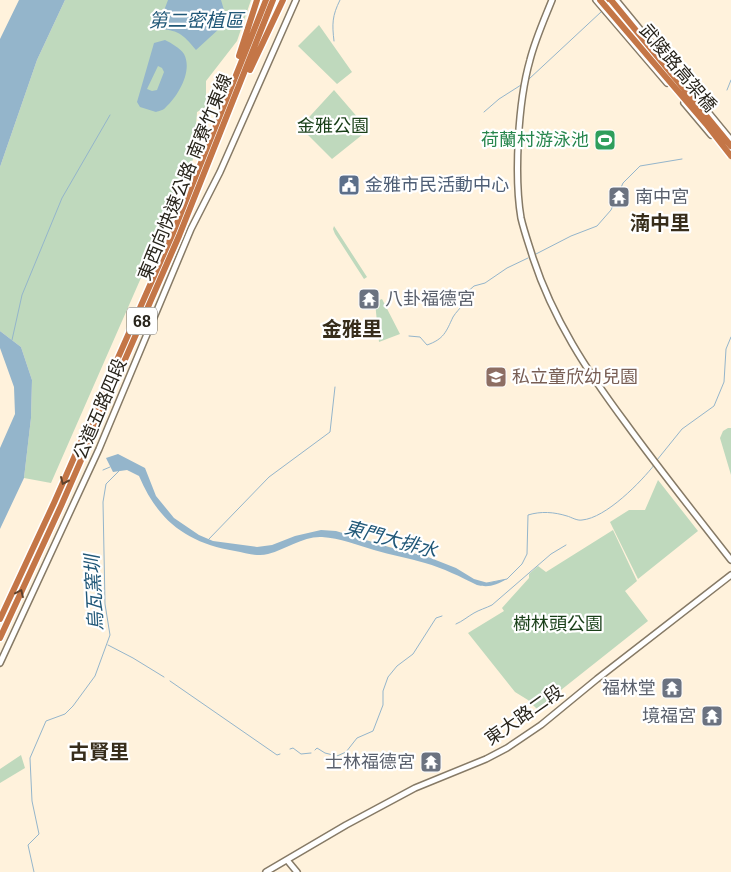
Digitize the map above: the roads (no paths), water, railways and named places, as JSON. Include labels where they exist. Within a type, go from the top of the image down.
[{"type":"highway","name":"東西向快速公路 南寮竹東線","points":[[0,638],[61,506],[179,236],[266,0]]},
{"type":"highway","name":"東西向快速公路 南寮竹東線","points":[[0,619],[54,503],[273,0]]},
{"type":"highway","points":[[238,80],[250,68],[283,0]]},
{"type":"highway","name":"武陵路高架橋","points":[[600,0],[731,156]]},
{"type":"highway","points":[[606,0],[691,101],[700,123]]},
{"type":"highway","name":"武陵路高架橋","points":[[612,0],[731,146]]},
{"type":"highway","points":[[238,80],[239,58],[256,2]]},
{"type":"highway","points":[[691,101],[710,114]]},
{"type":"street","name":"公道五路四段","points":[[0,663],[99,449],[191,229],[220,172],[296,0]]},
{"type":"street","points":[[552,0],[529,62],[518,145],[521,218],[540,279],[560,323],[594,380],[731,560]]},
{"type":"street","points":[[596,0],[731,161]]},
{"type":"street","points":[[616,0],[731,140]]},
{"type":"street","name":"東大路二段","points":[[266,872],[346,825],[416,788],[486,759],[507,748],[541,725],[596,679],[731,575]]},
{"type":"street","points":[[287,860],[297,872]]},
{"type":"water","points":[[19,0],[65,0],[37,60],[0,167],[0,39]]},
{"type":"water","name":"第二密植區","points":[[168,0],[221,0],[226,17],[220,28],[196,50],[179,34],[170,30],[157,29]]},
{"type":"water","points":[[165,40],[178,48],[184,54],[187,68],[183,83],[175,96],[165,108],[156,112],[140,107],[137,102],[154,43]],"holes":[[[158,66],[164,72],[157,90],[147,89]]]},
{"type":"water","points":[[0,331],[21,347],[32,380],[31,418],[24,478],[0,529],[0,448],[15,414],[14,387],[0,348]]},
{"type":"water","points":[[118,454],[145,468],[156,496],[174,518],[199,535],[213,541],[257,547],[272,545],[295,536],[321,530],[336,531],[428,557],[456,568],[474,579],[488,583],[507,579],[492,585],[477,585],[432,565],[342,540],[322,537],[308,539],[264,555],[218,547],[202,542],[189,536],[165,517],[155,506],[139,476],[127,470],[113,472],[106,458]]},
{"type":"waterway","points":[[334,41],[333,20],[340,0]]},
{"type":"waterway","points":[[529,79],[601,12]]},
{"type":"waterway","points":[[727,90],[731,80]]},
{"type":"waterway","points":[[484,112],[499,99],[521,85]]},
{"type":"waterway","points":[[12,340],[22,295],[62,198],[110,115]]},
{"type":"waterway","points":[[536,254],[571,236],[597,226],[611,210],[623,183],[640,166],[682,159]]},
{"type":"waterway","points":[[465,294],[474,286],[485,283],[507,268],[528,258]]},
{"type":"waterway","points":[[409,336],[420,337],[427,345],[437,340],[444,334],[463,304]]},
{"type":"waterway","name":"東門大排水","points":[[657,460],[682,429],[714,406],[724,382],[726,349],[731,337]]},
{"type":"waterway","points":[[208,540],[269,477],[330,432],[335,387]]},
{"type":"waterway","name":"東門大排水","points":[[487,583],[507,579],[522,564],[527,554],[528,515],[548,513],[578,520],[591,518],[602,513],[622,498],[655,464]]},
{"type":"waterway","name":"東門大排水","points":[[103,470],[110,467]]},
{"type":"waterway","name":"烏瓦窯圳","points":[[34,872],[28,845],[39,834],[32,801],[30,758],[46,721],[65,714],[95,676],[110,635],[105,604],[103,502],[106,484],[119,471]]},
{"type":"waterway","points":[[456,624],[492,605],[551,554],[566,545]]},
{"type":"waterway","points":[[315,750],[317,748],[325,753],[337,756],[346,752],[357,738],[373,731],[383,705],[383,691],[388,677],[397,666],[413,654],[436,618],[442,616]]},
{"type":"waterway","points":[[108,645],[164,677]]},
{"type":"waterway","points":[[170,681],[277,755],[280,754]]},
{"type":"waterway","points":[[290,749],[293,748],[301,754],[311,753]]},
{"type":"place","name":"荷蘭村游泳池","points":[[605,140]]},
{"type":"place","name":"金雅市民活動中心","points":[[349,185]]},
{"type":"place","name":"南中宮","points":[[619,197]]},
{"type":"place","name":"八卦福德宮","points":[[369,299]]},
{"type":"place","name":"私立童欣幼兒園","points":[[496,377]]},
{"type":"place","name":"福林堂","points":[[672,688]]},
{"type":"place","name":"境福宮","points":[[712,716]]},
{"type":"place","name":"士林福德宮","points":[[431,762]]},
{"type":"district","name":"湳中里","points":[[660,223]]},
{"type":"district","name":"金雅里","points":[[352,329]]},
{"type":"district","name":"古賢里","points":[[99,752]]},
{"type":"park label","name":"金雅公園","points":[[333,126]]},
{"type":"park label","name":"樹林頭公園","points":[[558,624]]}]
